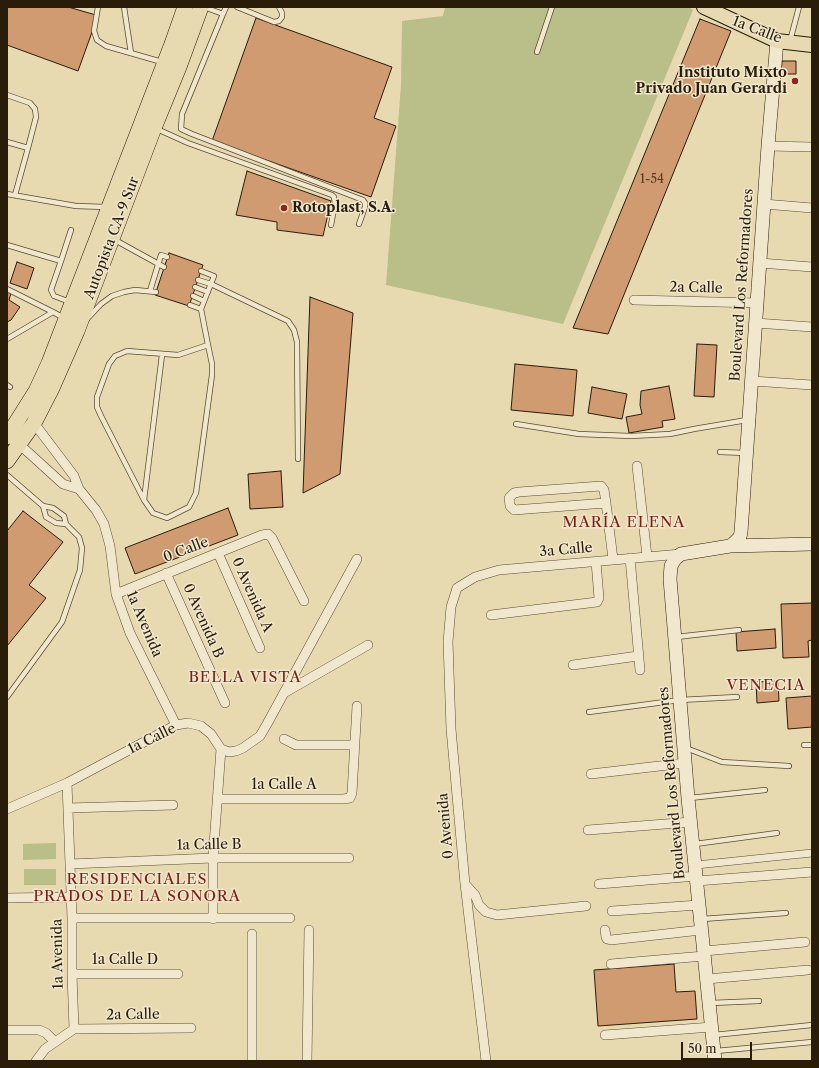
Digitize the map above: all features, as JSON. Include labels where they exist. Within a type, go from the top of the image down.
[{"type":"highway","name":"Autopista CA-9 Sur","points":[[7,461],[13,441],[49,362],[59,315],[72,302],[184,7]]},
{"type":"highway","name":"Autopista CA-9 Sur","points":[[13,441],[34,424],[52,388],[77,331],[111,238],[202,7]]},
{"type":"main road","name":"1a Calle","points":[[704,7],[783,42],[812,45]]},
{"type":"main road","name":"Boulevard Los Reformadores","points":[[741,532],[768,146],[783,42]]},
{"type":"main road","points":[[730,546],[736,541],[741,532],[753,545]]},
{"type":"main road","points":[[681,554],[730,546],[812,544]]},
{"type":"main road","name":"Boulevard Los Reformadores","points":[[681,554],[675,559],[671,566],[670,579],[688,798],[715,1056]]},
{"type":"street","points":[[768,146],[812,147]]},
{"type":"street","points":[[764,204],[812,208]]},
{"type":"street","points":[[760,263],[812,268]]},
{"type":"street","name":"2a Calle","points":[[634,300],[757,303]]},
{"type":"street","points":[[756,324],[812,327]]},
{"type":"street","points":[[752,381],[812,385]]},
{"type":"street","name":"1a Avenida","points":[[34,424],[74,476],[79,489],[96,510],[104,524],[110,546],[116,594],[130,633],[176,726]]},
{"type":"street","name":"1a Avenida","points":[[13,441],[64,484],[79,489]]},
{"type":"street","points":[[637,466],[647,556]]},
{"type":"street","points":[[606,503],[514,510],[510,506],[509,498],[514,493],[519,492],[597,485],[601,486],[604,490],[606,503],[613,559]]},
{"type":"street","name":"0 Calle","points":[[116,594],[262,535],[268,534],[272,538],[304,601]]},
{"type":"street","name":"0 Avenida A","points":[[218,553],[260,648]]},
{"type":"street","name":"3a Calle","points":[[457,588],[475,577],[499,570],[681,554]]},
{"type":"street","points":[[630,558],[640,670]]},
{"type":"street","points":[[212,919],[213,858],[221,749],[229,752],[236,751],[260,736],[358,559]]},
{"type":"street","points":[[491,615],[597,602],[599,598],[596,562]]},
{"type":"street","name":"0 Avenida B","points":[[166,573],[224,703]]},
{"type":"street","name":"0 Avenida","points":[[457,588],[451,607],[448,642],[451,729],[466,884],[486,1061]]},
{"type":"street","points":[[284,693],[368,645]]},
{"type":"street","points":[[573,664],[638,656]]},
{"type":"street","points":[[284,739],[296,744],[354,745],[358,706]]},
{"type":"street","name":"1a Calle","points":[[7,809],[67,783],[176,726],[188,723],[201,726],[212,734],[221,749]]},
{"type":"street","name":"1a Calle A","points":[[218,799],[350,798],[352,793],[354,745]]},
{"type":"street","points":[[591,774],[685,763]]},
{"type":"street","name":"1a Avenida","points":[[67,783],[74,1029]]},
{"type":"street","points":[[68,808],[173,805]]},
{"type":"street","points":[[588,830],[691,822]]},
{"type":"street","points":[[599,884],[696,874],[812,853]]},
{"type":"street","name":"1a Calle B","points":[[70,864],[213,858],[349,858]]},
{"type":"street","points":[[696,874],[812,872]]},
{"type":"street","points":[[466,884],[475,895],[479,905],[486,912],[497,915],[586,906]]},
{"type":"street","points":[[7,898],[71,897]]},
{"type":"street","points":[[612,911],[699,905]]},
{"type":"street","points":[[72,918],[290,918]]},
{"type":"street","points":[[605,930],[607,939],[611,940],[701,924]]},
{"type":"street","points":[[307,1061],[309,930]]},
{"type":"street","points":[[252,934],[252,1061]]},
{"type":"street","points":[[611,964],[805,942]]},
{"type":"street","points":[[707,979],[808,970]]},
{"type":"street","name":"1a Calle D","points":[[72,974],[178,974]]},
{"type":"street","name":"2a Calle","points":[[74,1029],[191,1028]]},
{"type":"street","points":[[36,1061],[45,1049],[74,1029]]},
{"type":"street","points":[[7,1030],[39,1030],[46,1033],[55,1042]]},
{"type":"street","points":[[605,1035],[712,1031]]},
{"type":"lane","points":[[98,7],[94,31],[97,40],[106,46],[164,63]]},
{"type":"lane","points":[[124,7],[131,54]]},
{"type":"lane","points":[[202,7],[223,14]]},
{"type":"lane","points":[[226,7],[182,114],[181,129],[363,200],[365,207],[359,224]]},
{"type":"lane","points":[[237,7],[274,22],[279,21],[282,17],[279,7]]},
{"type":"lane","points":[[537,52],[552,7]]},
{"type":"lane","points":[[783,42],[799,7]]},
{"type":"lane","points":[[7,96],[30,103],[35,109],[36,117],[14,196]]},
{"type":"lane","points":[[154,128],[188,143],[332,195],[334,197],[335,204],[330,225]]},
{"type":"lane","points":[[7,142],[28,148]]},
{"type":"lane","points":[[7,194],[76,206],[108,207]]},
{"type":"lane","points":[[70,230],[51,290],[54,296],[72,302]]},
{"type":"lane","points":[[111,238],[164,267]]},
{"type":"lane","points":[[7,245],[61,260]]},
{"type":"lane","points":[[150,291],[161,255],[167,257]]},
{"type":"lane","points":[[201,271],[214,276],[201,310],[212,364],[212,375],[196,493],[189,507],[167,518],[153,513],[144,500],[101,416],[97,407],[97,397],[109,364],[115,356],[127,351],[178,355],[208,345]]},
{"type":"lane","points":[[155,273],[161,275]]},
{"type":"lane","points":[[198,280],[211,284],[288,321],[294,330],[297,342],[298,459]]},
{"type":"lane","points":[[153,282],[159,284]]},
{"type":"lane","points":[[195,287],[208,292]]},
{"type":"lane","points":[[7,289],[59,315]]},
{"type":"lane","points":[[77,331],[102,304],[112,296],[135,290],[156,292]]},
{"type":"lane","points":[[193,296],[204,301]]},
{"type":"lane","points":[[190,305],[201,310]]},
{"type":"lane","points":[[7,339],[59,315]]},
{"type":"lane","points":[[144,500],[162,354]]},
{"type":"lane","points":[[516,424],[578,434],[631,436],[670,434],[728,422],[749,420]]},
{"type":"lane","points":[[720,452],[747,453]]},
{"type":"lane","points":[[7,475],[43,506],[53,508],[64,516],[66,524],[79,537],[82,548],[80,570],[62,622],[7,697]]},
{"type":"lane","points":[[43,506],[46,517],[56,523],[66,524]]},
{"type":"lane","points":[[674,637],[739,630]]},
{"type":"lane","points":[[589,712],[680,700],[736,697]]},
{"type":"lane","points":[[804,745],[812,744]]},
{"type":"lane","points":[[684,748],[722,762],[789,766]]},
{"type":"lane","points":[[688,798],[765,790]]},
{"type":"lane","points":[[693,844],[777,833]]},
{"type":"lane","points":[[701,924],[786,913]]},
{"type":"lane","points":[[709,1003],[759,1001]]},
{"type":"lane","points":[[712,1031],[812,1025]]},
{"type":"lane","points":[[715,1056],[812,1042]]},
{"type":"green space","points":[[445,7],[689,7],[693,10],[563,324],[386,285],[401,85],[402,21],[443,16]]},
{"type":"green space","points":[[56,843],[56,859],[23,860],[23,844]]},
{"type":"green space","points":[[24,869],[56,869],[56,885],[24,885]]},
{"type":"building","points":[[7,7],[68,7],[96,15],[91,35],[78,71],[7,45]]},
{"type":"building","points":[[256,18],[392,67],[374,118],[396,126],[371,197],[212,141]]},
{"type":"building","points":[[700,19],[731,31],[608,334],[573,328]]},
{"type":"building","points":[[782,61],[796,61],[796,74],[781,74]]},
{"type":"building","name":"Rotoplast, S.A.","points":[[247,171],[331,201],[323,236],[277,230],[277,222],[236,215]]},
{"type":"building","points":[[169,253],[203,265],[189,306],[155,295]]},
{"type":"building","points":[[17,262],[34,268],[27,289],[10,283]]},
{"type":"building","points":[[7,291],[11,293],[9,300],[20,307],[11,320],[7,322]]},
{"type":"building","points":[[310,297],[353,313],[340,474],[303,493]]},
{"type":"building","points":[[697,344],[717,345],[714,397],[694,396]]},
{"type":"building","points":[[515,364],[577,370],[573,416],[511,410]]},
{"type":"building","points":[[669,386],[675,419],[662,421],[663,427],[629,433],[626,417],[642,414],[640,405],[641,391]]},
{"type":"building","points":[[592,387],[627,394],[622,419],[588,413]]},
{"type":"building","points":[[281,471],[283,507],[250,509],[248,474]]},
{"type":"building","points":[[228,508],[238,535],[135,574],[125,548]]},
{"type":"building","points":[[23,511],[63,542],[29,585],[46,598],[7,646],[7,531]]},
{"type":"building","points":[[812,603],[812,640],[808,641],[809,657],[783,658],[781,604]]},
{"type":"building","points":[[775,629],[776,648],[737,651],[736,632]]},
{"type":"building","points":[[778,681],[779,701],[757,703],[756,682]]},
{"type":"building","points":[[812,696],[812,727],[788,729],[786,698]]},
{"type":"building","points":[[674,964],[676,992],[695,991],[697,1019],[598,1026],[594,970]]},
{"type":"place","name":"Instituto Mixto Privado Juan Gerardi","points":[[795,81]]},
{"type":"place","name":"Rotoplast, S.A.","points":[[284,208]]},
{"type":"district","name":"MARÍA ELENA","points":[[624,523]]},
{"type":"district","name":"BELLA VISTA","points":[[245,678]]},
{"type":"district","name":"VENECIA","points":[[766,686]]},
{"type":"district","name":"RESIDENCIALES PRADOS DE LA SONORA","points":[[137,888]]}]
